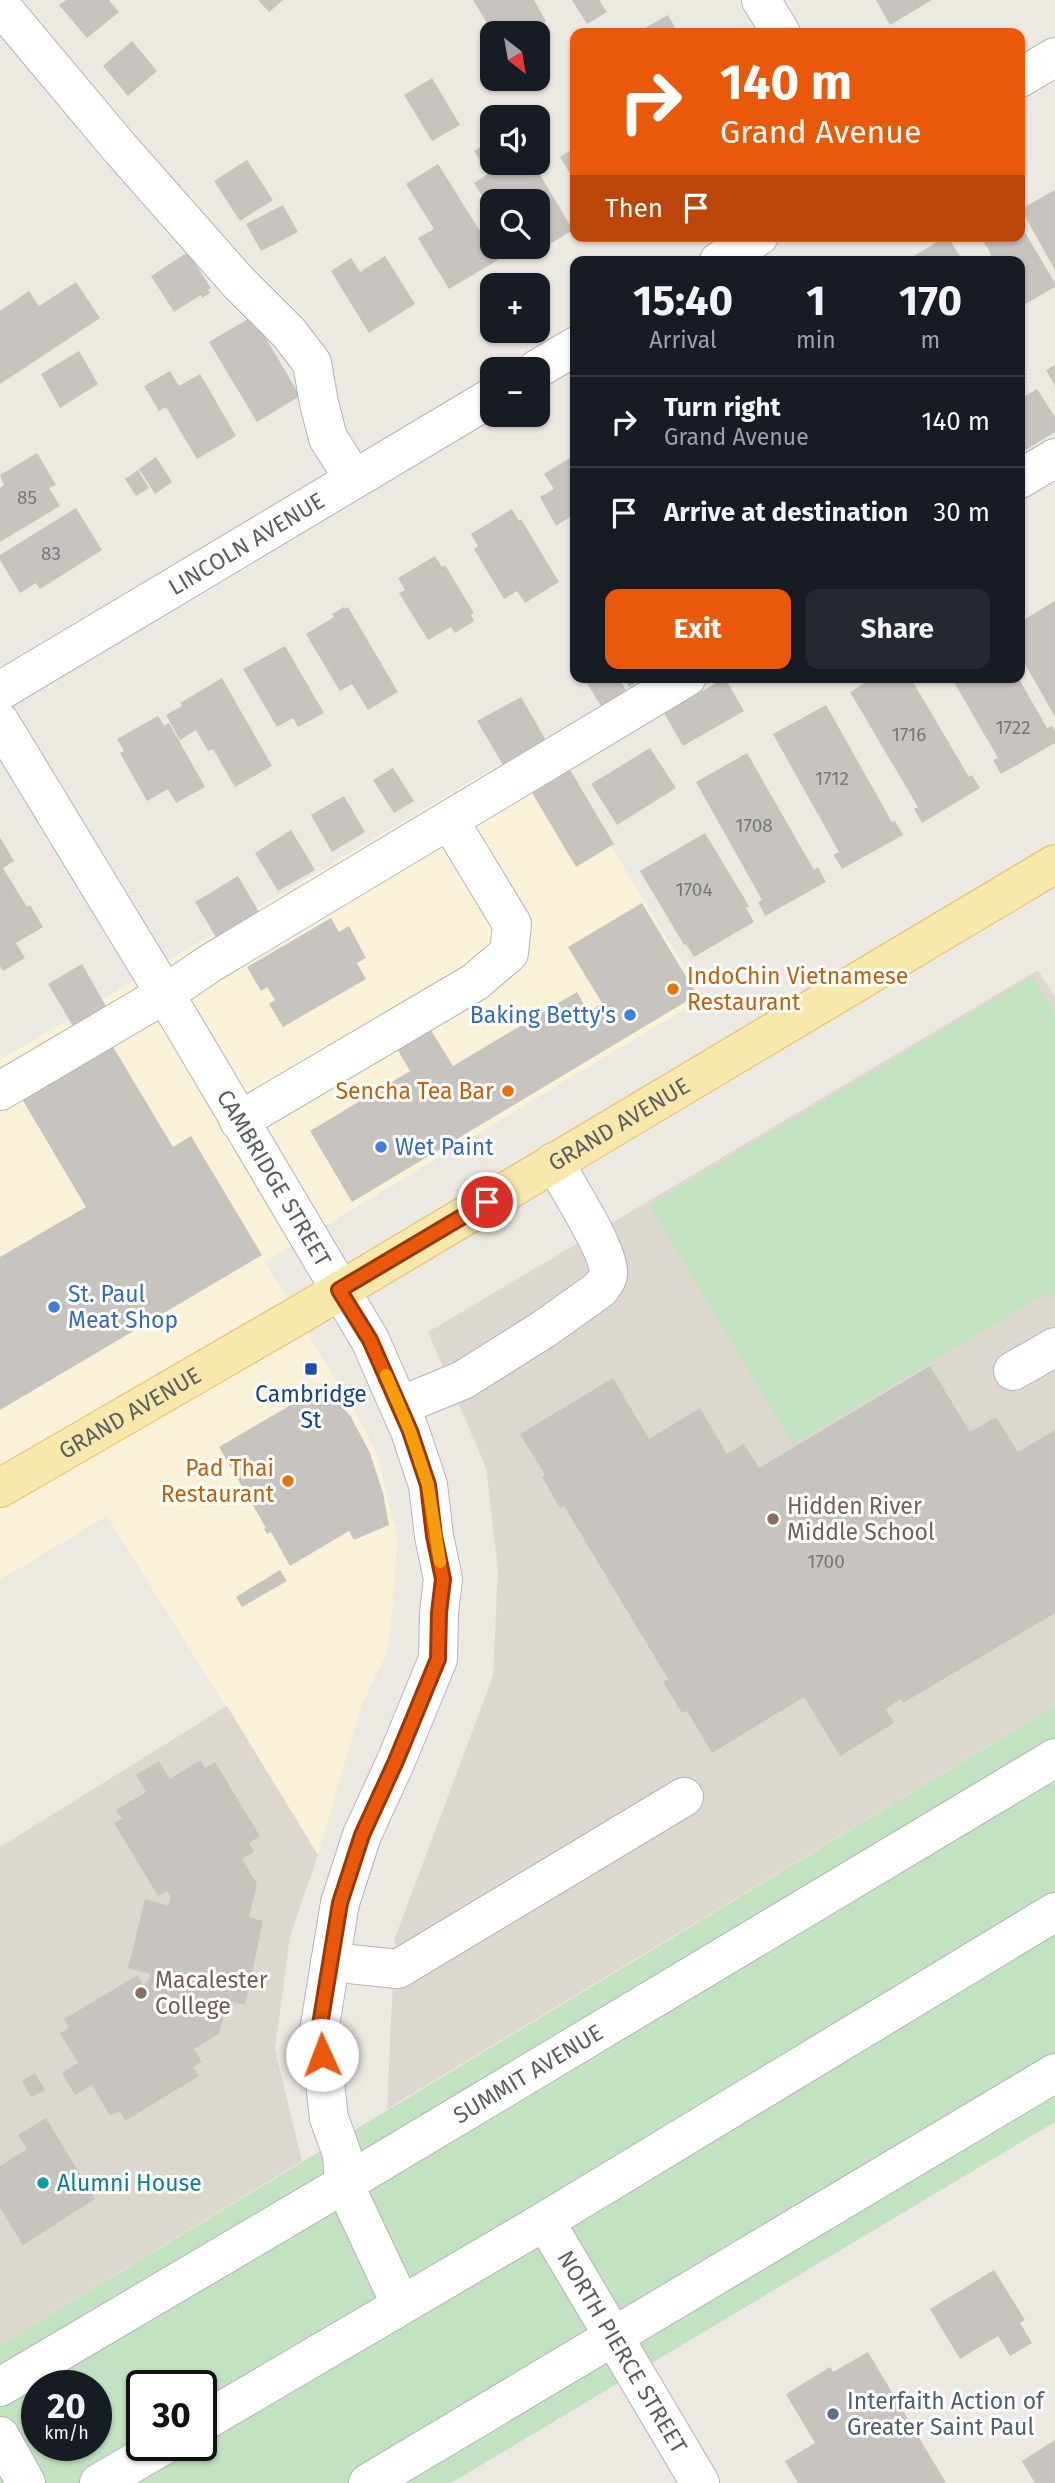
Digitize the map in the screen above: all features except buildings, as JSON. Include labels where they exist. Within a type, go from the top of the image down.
[{"type":"main road","name":"GRAND AVENUE","points":[[0,1488],[339,1290],[1055,864]]},
{"type":"street","points":[[761,0],[778,28]]},
{"type":"street","points":[[0,5],[119,147],[238,282],[289,333],[312,363],[328,438],[354,479]]},
{"type":"street","points":[[1025,76],[1055,57]]},
{"type":"street","points":[[727,256],[750,242]]},
{"type":"street","points":[[550,361],[570,350]]},
{"type":"street","name":"LINCOLN AVENUE","points":[[0,691],[480,404]]},
{"type":"street","points":[[1025,476],[1055,458]]},
{"type":"street","points":[[0,1091],[166,994],[209,964],[677,683]]},
{"type":"street","name":"CAMBRIDGE STREET","points":[[0,722],[166,994],[370,1340],[400,1406],[428,1485],[434,1536],[443,1579],[438,1659],[362,1835],[340,1903],[319,2031],[329,2118],[341,2154],[344,2185],[401,2305]]},
{"type":"street","points":[[239,1121],[475,982],[509,953],[512,924],[449,820]]},
{"type":"street","points":[[400,1406],[463,1380],[544,1329],[600,1289],[607,1281],[609,1273],[605,1254],[554,1162]]},
{"type":"street","points":[[1013,1371],[1055,1347]]},
{"type":"street","name":"SUMMIT AVENUE","points":[[0,2387],[344,2185],[1055,1758]]},
{"type":"street","points":[[330,1962],[398,1969],[684,1797]]},
{"type":"street","points":[[217,2414],[545,2221],[1055,1912]]},
{"type":"street","points":[[368,2483],[1055,2073]]},
{"type":"street","name":"NORTH PIERCE STREET","points":[[545,2221],[700,2483]]},
{"type":"street","points":[[0,2435],[26,2483]]},
{"type":"street","points":[[99,2483],[137,2461]]},
{"type":"shaded area","points":[[545,737],[703,998],[265,1262],[377,1454],[397,1537],[393,1608],[387,1653],[362,1704],[318,1855],[107,1516],[0,1580],[0,1060]]},
{"type":"shaded area","name":"Hidden River Middle School","points":[[1038,970],[1055,997],[1055,1706],[387,2109],[395,1938],[493,1676],[498,1569],[486,1468],[428,1332]]},
{"type":"shaded area","name":"Macalester College","points":[[227,1706],[318,1855],[290,1936],[275,2050],[302,2161],[0,2345],[0,1847]]},
{"type":"green space","points":[[1032,976],[1055,1014],[1055,1295],[1044,1295],[793,1444],[649,1205]]},
{"type":"green space","points":[[1055,1706],[1055,2122],[451,2483],[0,2483],[0,2345]]},
{"type":"slow traffic","points":[[386,1375],[410,1431],[428,1485],[440,1562]]},
{"type":"place","name":"IndoChin Vietnamese Restaurant","points":[[673,989]]},
{"type":"place","name":"Baking Betty's","points":[[630,1015]]},
{"type":"place","name":"Sencha Tea Bar","points":[[508,1091]]},
{"type":"place","name":"Wet Paint","points":[[381,1147]]},
{"type":"place","name":"St. Paul Meat Shop","points":[[54,1307]]},
{"type":"place","name":"Cambridge St","points":[[311,1369]]},
{"type":"place","name":"Pad Thai Restaurant","points":[[288,1481]]},
{"type":"place","name":"Hidden River Middle School","points":[[773,1519]]},
{"type":"place","name":"Macalester College","points":[[141,1993]]},
{"type":"place","name":"Alumni House","points":[[43,2183]]},
{"type":"place","name":"Interfaith Action of Greater Saint Paul","points":[[833,2414]]},
{"type":"route","points":[[322,2055],[319,2031],[340,1903],[362,1835],[438,1659],[443,1579],[434,1536],[428,1485],[410,1431],[370,1340],[339,1290],[487,1202]]}]
